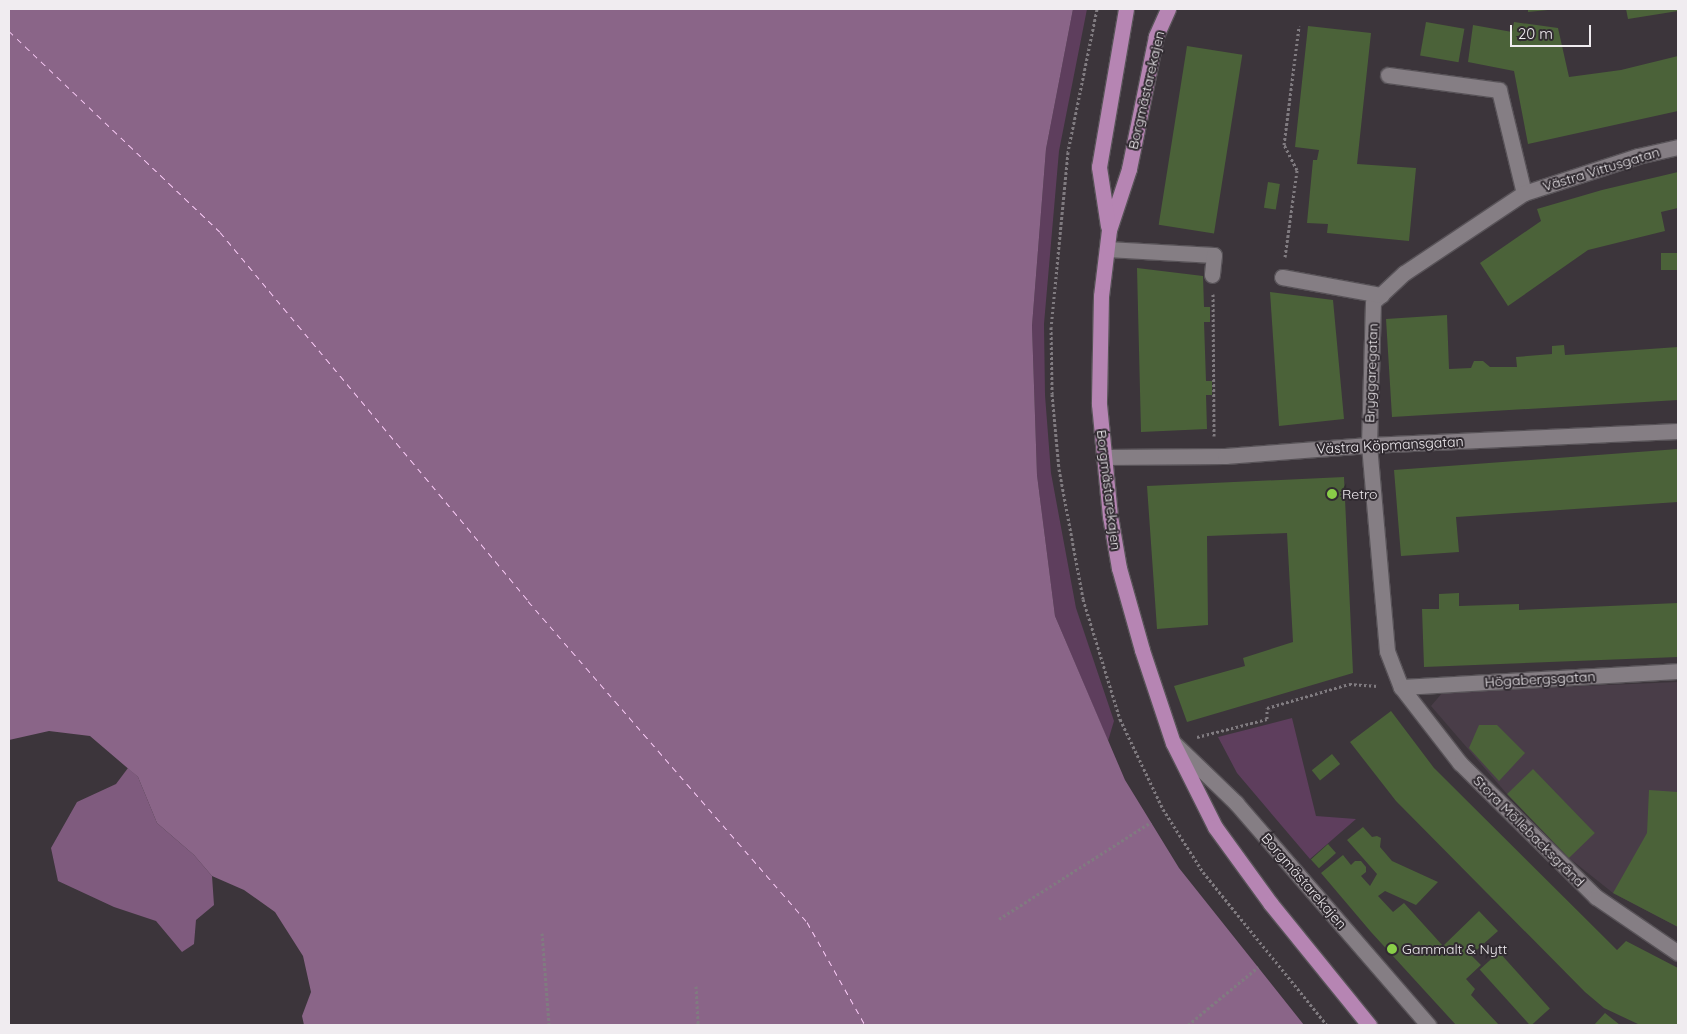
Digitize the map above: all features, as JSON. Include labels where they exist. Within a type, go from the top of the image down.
[{"type":"main road","name":"Borgmästarekajen","points":[[1109,230],[1099,167],[1126,9]]},
{"type":"main road","name":"Borgmästarekajen","points":[[1168,9],[1156,36],[1129,169],[1109,230],[1101,296],[1098,404],[1103,457],[1119,568],[1142,650],[1173,743],[1215,827],[1271,904],[1369,1025]]},
{"type":"street","points":[[1388,75],[1500,90],[1524,193]]},
{"type":"street","name":"Västra Vittusgatan","points":[[1524,193],[1638,156],[1678,147]]},
{"type":"street","name":"Bryggaregatan","points":[[1401,687],[1387,651],[1369,445],[1373,302],[1404,273],[1524,193]]},
{"type":"street","points":[[1107,249],[1214,255],[1212,275]]},
{"type":"street","points":[[1282,277],[1381,295]]},
{"type":"street","name":"Västra Köpmansgatan","points":[[1103,457],[1214,456],[1369,445],[1678,431]]},
{"type":"street","name":"Högabergsgatan","points":[[1401,687],[1678,671]]},
{"type":"street","name":"Stora Möllebacksgränd","points":[[1401,687],[1460,763],[1596,897],[1678,953]]},
{"type":"street","name":"Borgmästarekajen","points":[[1173,743],[1236,802],[1428,1025]]},
{"type":"path","points":[[1282,277],[1297,170],[1284,144],[1298,26]]},
{"type":"path","points":[[1212,275],[1214,456]]},
{"type":"path","points":[[1210,733],[1267,719],[1267,708],[1349,684]]},
{"type":"path","points":[[998,919],[1150,822]]},
{"type":"path","points":[[542,933],[549,1025]]},
{"type":"path","points":[[1188,1025],[1258,967]]},
{"type":"path","points":[[696,986],[698,1025]]},
{"type":"shaded area","points":[[9,9],[1073,9],[1046,149],[1032,326],[1037,475],[1055,616],[1125,780],[1179,868],[1304,1025],[304,1025],[302,1016],[311,992],[303,956],[275,912],[244,890],[212,876],[194,855],[157,823],[138,777],[90,736],[49,731],[9,740]]},
{"type":"shaded area","points":[[1073,9],[1087,9],[1059,151],[1044,324],[1045,395],[1051,473],[1076,608],[1114,721],[1108,741],[1055,616],[1037,475],[1032,326],[1046,149]]},
{"type":"shaded area","points":[[1678,682],[1678,927],[1613,893],[1569,858],[1507,794],[1431,706],[1443,692]]},
{"type":"shaded area","points":[[1292,718],[1316,816],[1356,819],[1310,859],[1237,773],[1218,737]]},
{"type":"shaded area","points":[[128,768],[138,777],[157,823],[194,855],[212,876],[214,905],[196,920],[194,944],[182,952],[156,921],[114,907],[58,881],[51,848],[77,802],[116,784]]},
{"type":"building","points":[[1528,9],[1548,9],[1548,10],[1528,12]]},
{"type":"building","points":[[1626,9],[1678,9],[1678,11],[1628,19]]},
{"type":"building","points":[[1426,22],[1464,29],[1459,62],[1420,55]]},
{"type":"building","points":[[1514,22],[1558,28],[1569,77],[1621,70],[1678,56],[1678,111],[1528,144],[1514,71],[1468,62],[1473,25],[1512,32]]},
{"type":"building","points":[[1308,26],[1371,33],[1357,164],[1416,168],[1409,241],[1327,233],[1328,224],[1307,223],[1313,160],[1317,160],[1319,150],[1295,147]]},
{"type":"building","points":[[1187,46],[1242,55],[1214,234],[1159,225]]},
{"type":"building","points":[[1678,172],[1678,208],[1661,212],[1665,231],[1588,250],[1508,306],[1480,263],[1541,221],[1537,209],[1602,190]]},
{"type":"building","points":[[1268,182],[1280,184],[1276,210],[1264,208]]},
{"type":"building","points":[[1661,253],[1678,253],[1678,270],[1661,270]]},
{"type":"building","points":[[1137,268],[1203,276],[1204,307],[1210,307],[1210,322],[1204,322],[1206,381],[1212,381],[1212,395],[1206,395],[1207,429],[1141,432]]},
{"type":"building","points":[[1270,292],[1333,300],[1344,419],[1279,426]]},
{"type":"building","points":[[1447,315],[1449,369],[1471,368],[1474,361],[1483,361],[1490,367],[1517,367],[1516,357],[1552,354],[1552,346],[1564,345],[1565,355],[1678,347],[1678,400],[1392,417],[1386,319]]},
{"type":"building","points":[[1678,449],[1678,502],[1456,517],[1459,552],[1401,556],[1394,470]]},
{"type":"building","points":[[1344,477],[1353,673],[1187,722],[1174,686],[1245,666],[1243,658],[1293,642],[1287,533],[1207,536],[1208,625],[1157,629],[1147,486]]},
{"type":"building","points":[[1459,593],[1459,606],[1519,604],[1519,610],[1678,603],[1678,657],[1424,667],[1422,609],[1439,609],[1439,594]]},
{"type":"building","points":[[1391,711],[1434,768],[1617,950],[1626,941],[1678,968],[1678,1025],[1640,1025],[1604,1008],[1585,992],[1396,801],[1350,742]]},
{"type":"building","points":[[1479,725],[1497,725],[1525,753],[1499,781],[1469,748]]},
{"type":"building","points":[[1332,754],[1340,764],[1320,780],[1312,770]]},
{"type":"building","points":[[1533,769],[1595,833],[1569,858],[1507,794]]},
{"type":"building","points":[[1649,790],[1678,792],[1678,927],[1613,893],[1647,833]]},
{"type":"building","points":[[1363,827],[1372,837],[1377,836],[1381,838],[1380,847],[1392,861],[1438,882],[1416,905],[1385,891],[1378,896],[1393,912],[1404,903],[1443,946],[1479,911],[1498,931],[1471,955],[1481,965],[1466,979],[1475,989],[1471,995],[1499,1025],[1456,1025],[1371,932],[1321,873],[1343,855],[1351,865],[1355,861],[1361,861],[1366,867],[1366,872],[1361,876],[1370,886],[1377,874],[1347,840]]},
{"type":"building","points":[[1328,844],[1336,853],[1319,868],[1311,859]]},
{"type":"building","points":[[1499,952],[1550,1008],[1530,1025],[1480,969]]},
{"type":"building","points":[[1605,1013],[1620,1025],[1594,1025]]},
{"type":"ferry route","points":[[9,31],[220,232],[528,601],[807,922],[865,1025]]},
{"type":"place","name":"Retro","points":[[1332,494]]},
{"type":"place","name":"Gammalt & Nytt","points":[[1392,949]]}]
